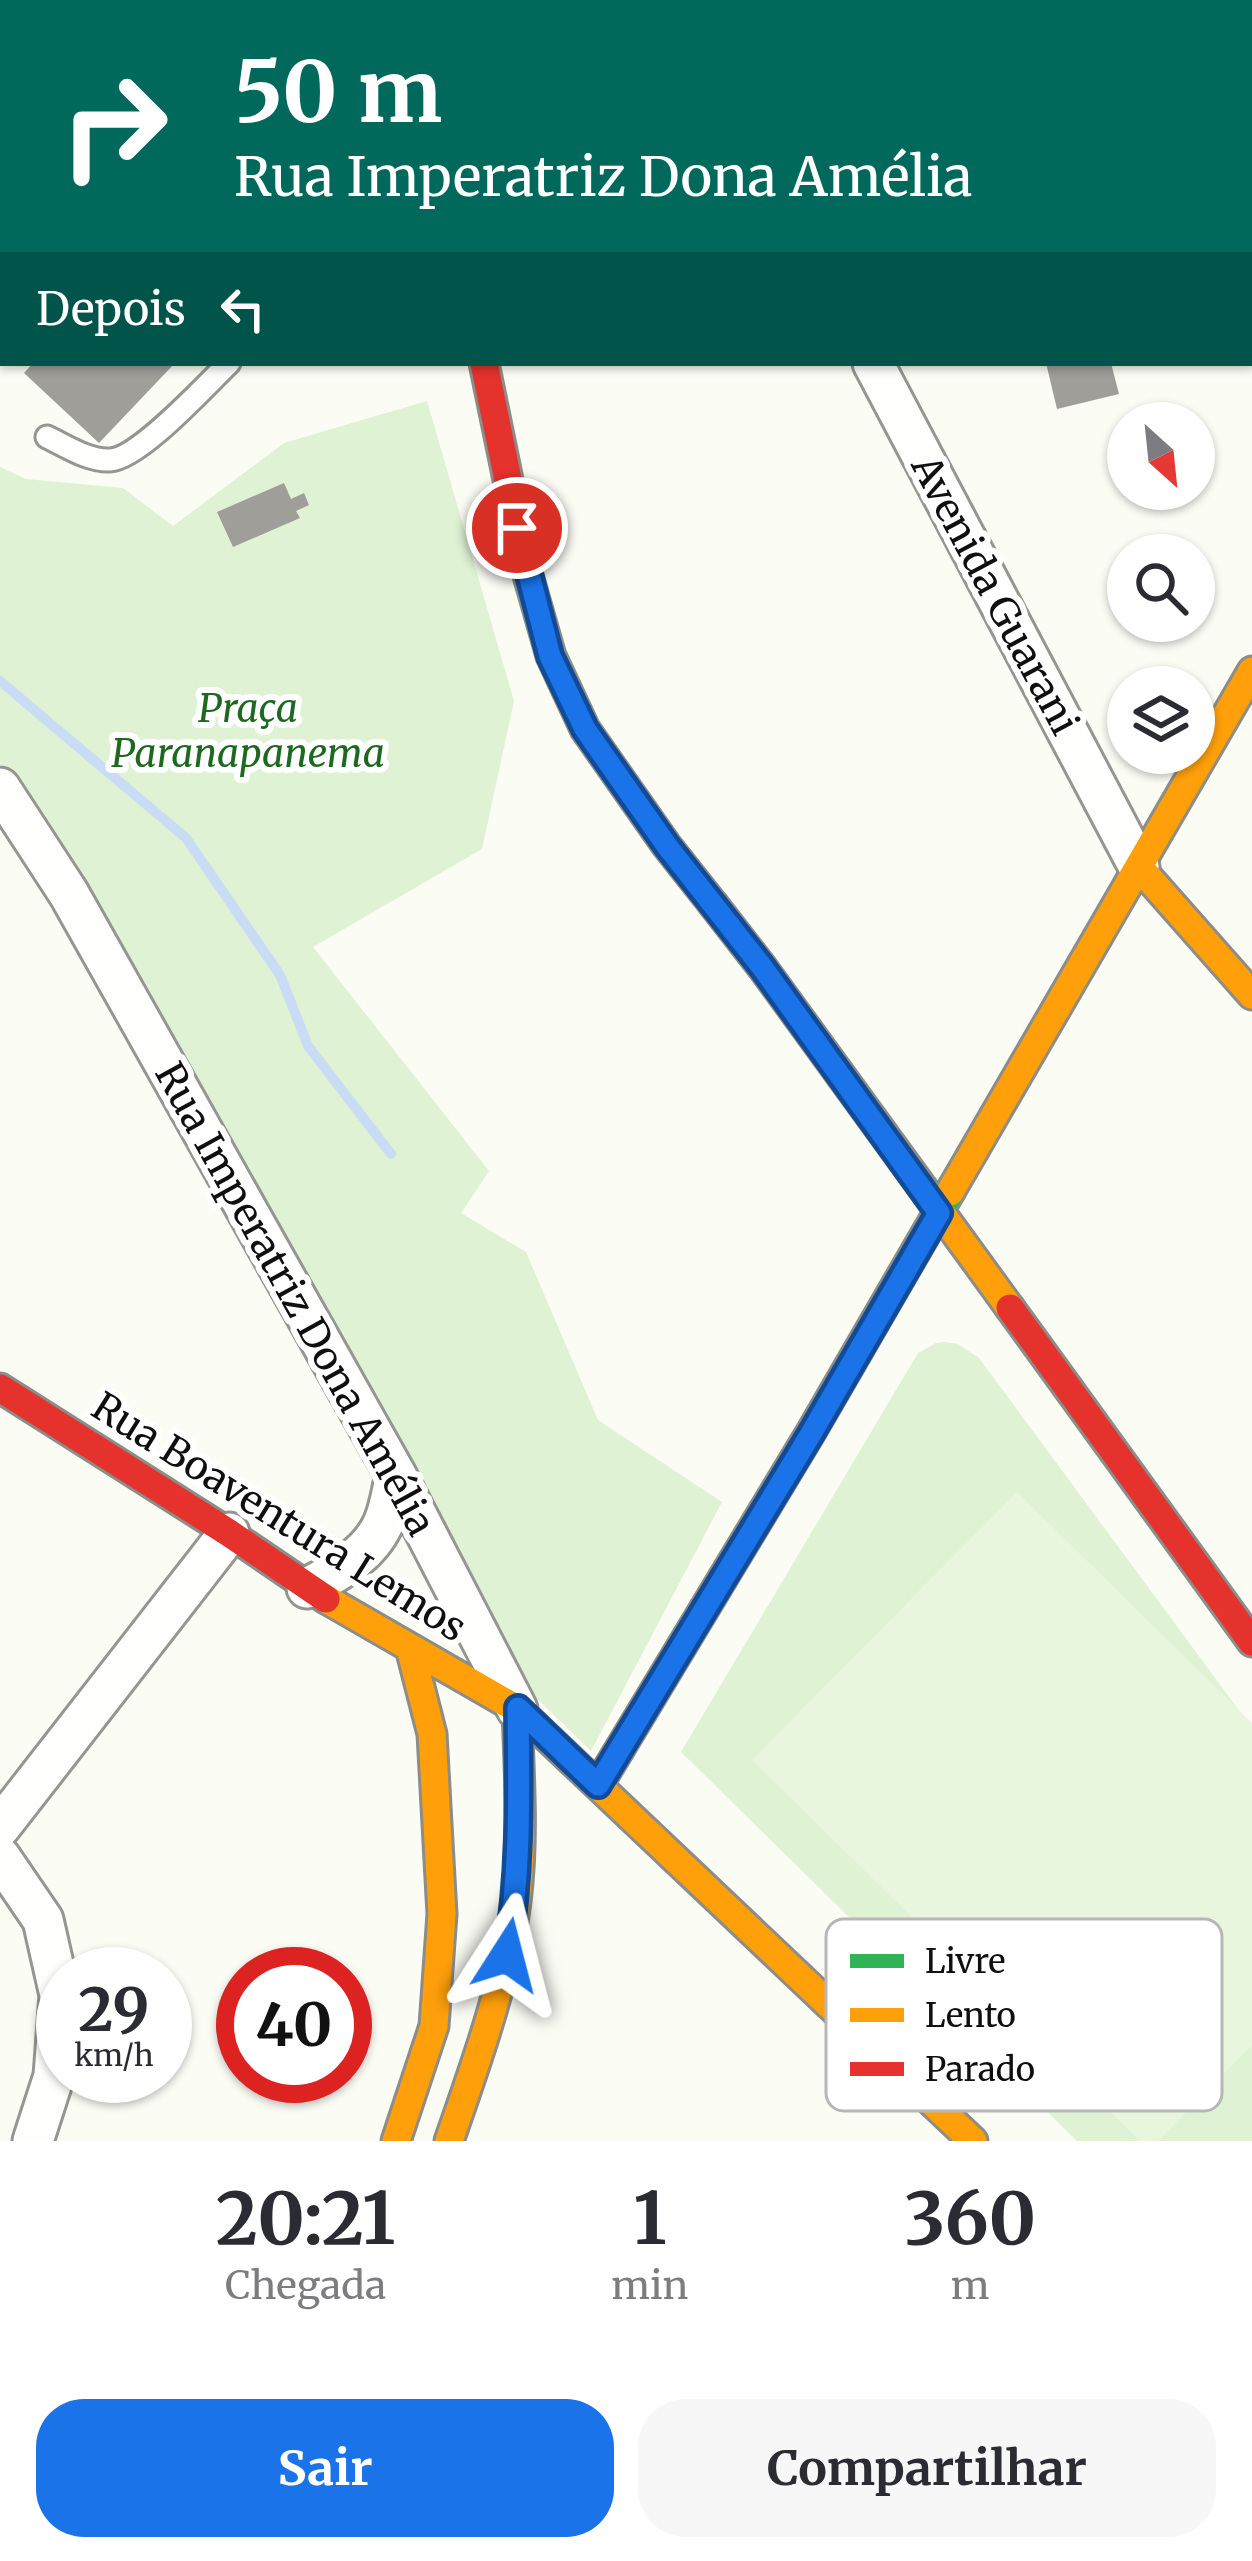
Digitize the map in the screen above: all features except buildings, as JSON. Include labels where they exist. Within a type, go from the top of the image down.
[{"type":"street","points":[[484,366],[527,572],[550,656],[585,729],[1252,1642]]},
{"type":"street","name":"Avenida Guarani","points":[[875,366],[1139,867],[1252,995]]},
{"type":"street","points":[[598,1785],[812,1432],[1252,671]]},
{"type":"street","name":"Rua Imperatriz Dona Amélia","points":[[0,788],[69,894],[396,1475],[518,1708],[826,2001]]},
{"type":"street","name":"Rua Boaventura Lemos","points":[[0,1388],[307,1588],[518,1708]]},
{"type":"street","points":[[307,1588],[359,1555],[383,1525],[396,1475]]},
{"type":"street","points":[[0,1827],[229,1533]]},
{"type":"street","points":[[396,2141],[434,2026],[442,1914],[432,1734],[410,1648]]},
{"type":"street","points":[[449,2141],[492,2017],[517,1896],[518,1708]]},
{"type":"street","points":[[0,1857],[43,1920],[60,1994],[54,2076],[23,2138]]},
{"type":"street","name":"Rua Imperatriz Dona Amélia","points":[[941,2111],[973,2141]]},
{"type":"lane","points":[[46,437],[85,456],[111,460],[134,453],[226,366]]},
{"type":"green space","name":"Praça Paranapanema","points":[[427,401],[514,701],[482,849],[313,947],[489,1171],[461,1213],[526,1252],[598,1420],[722,1502],[591,1751],[532,1694],[412,1468],[68,856],[0,764],[0,467],[26,479],[123,488],[173,526],[284,443]]},
{"type":"green space","points":[[936,1343],[958,1344],[979,1358],[1252,1728],[1252,2141],[1077,2141],[1046,2111],[1222,2111],[1222,1919],[851,1919],[681,1752],[918,1353]]},
{"type":"green space","points":[[1017,1492],[1252,1723],[1252,2045],[1222,2076],[1222,1919],[914,1919],[752,1760]]},
{"type":"green space","points":[[1109,2111],[1187,2111],[1158,2141],[1140,2141]]},
{"type":"waterway","points":[[0,681],[186,838],[280,975],[308,1046],[391,1154]]},
{"type":"traffic: fast","points":[[598,1785],[950,1192]]},
{"type":"traffic: slow","points":[[950,1192],[1252,671]]},
{"type":"traffic: slow","points":[[1139,867],[1252,995]]},
{"type":"traffic: slow","points":[[713,904],[1010,1308]]},
{"type":"traffic: slow","points":[[326,1599],[517,1709],[826,2002]]},
{"type":"traffic: slow","points":[[396,2141],[434,2026],[442,1914],[432,1734],[410,1648]]},
{"type":"traffic: slow","points":[[449,2141],[497,1993],[516,1902],[520,1830],[517,1709]]},
{"type":"traffic: slow","points":[[941,2111],[973,2141]]},
{"type":"traffic: jam","points":[[485,366],[527,572],[551,656],[585,729],[713,904]]},
{"type":"traffic: jam","points":[[1010,1308],[1252,1642]]},
{"type":"traffic: jam","points":[[0,1388],[326,1599]]},
{"type":"route","points":[[507,1955],[517,1896],[518,1708],[598,1785],[939,1213],[585,729],[550,656],[517,528]]}]
